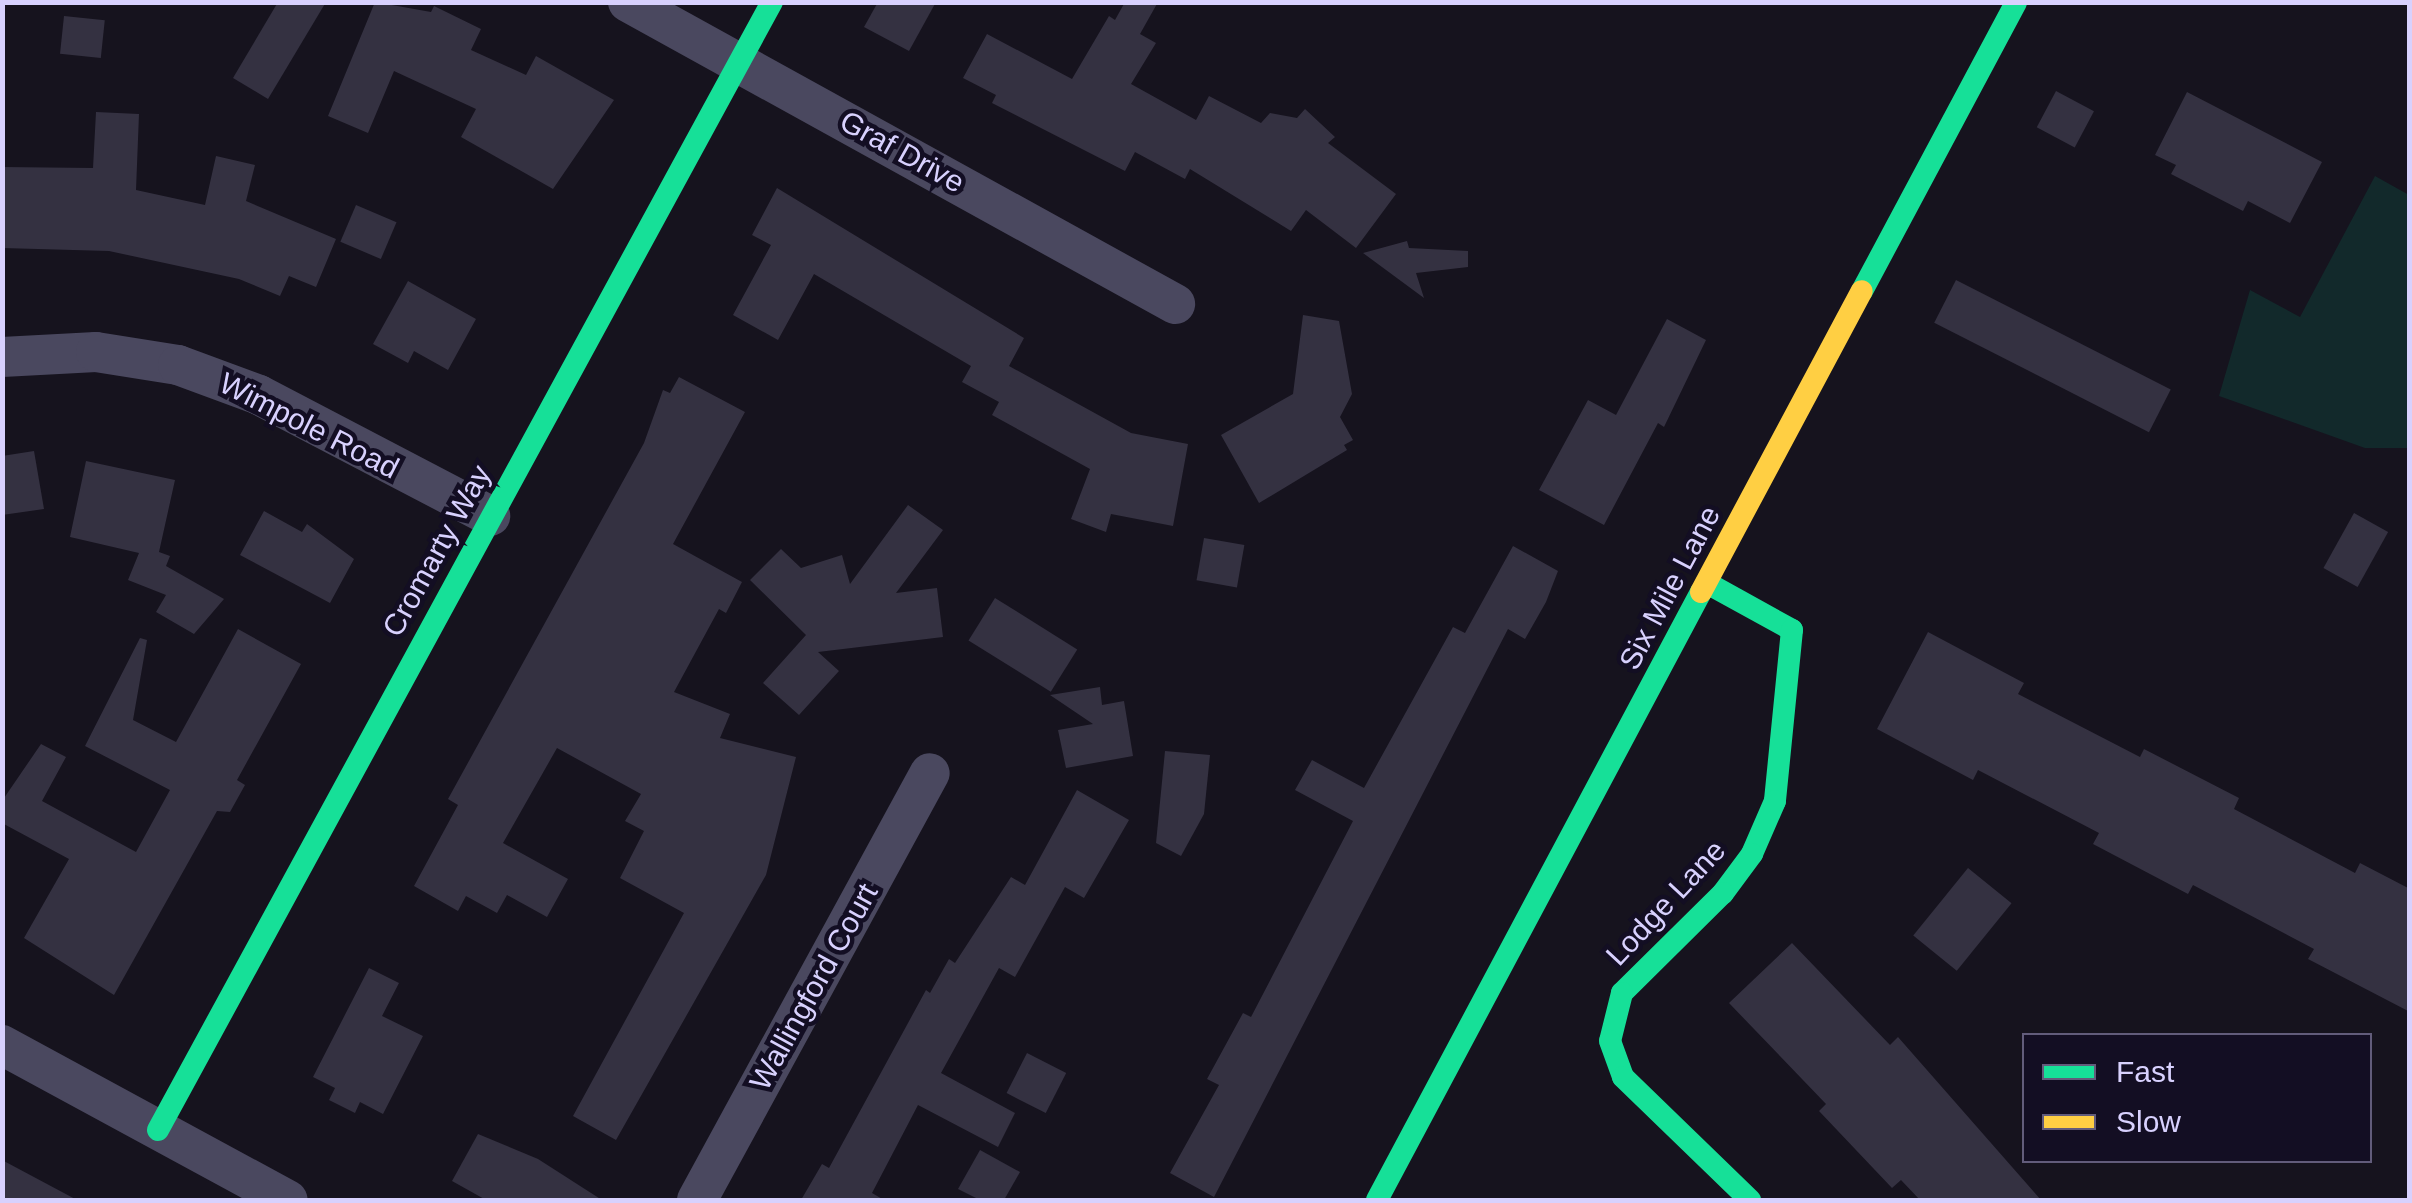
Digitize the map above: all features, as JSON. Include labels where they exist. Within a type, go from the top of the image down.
[{"type":"street","name":"Graf Drive","points":[[628,2],[1175,304]]},
{"type":"street","name":"Cromarty Way","points":[[158,1130],[772,2]]},
{"type":"street","name":"Six Mile Lane","points":[[1378,1200],[2016,2]]},
{"type":"street","name":"Wimpole Road","points":[[2,357],[96,352],[178,364],[259,394],[490,516]]},
{"type":"street","name":"Lodge Lane","points":[[1707,583],[1792,630],[1776,801],[1752,854],[1723,893],[1622,993],[1610,1041],[1623,1077],[1750,1200]]},
{"type":"street","name":"Wallingford Court","points":[[697,1200],[930,774]]},
{"type":"street","points":[[2,1045],[288,1200]]},
{"type":"green space","points":[[2375,176],[2409,195],[2409,448],[2365,448],[2219,396],[2250,290],[2300,317]]},
{"type":"building","points":[[278,2],[326,2],[268,99],[233,78]]},
{"type":"building","points":[[375,2],[431,12],[434,6],[481,29],[471,50],[526,75],[536,56],[614,100],[553,189],[461,137],[476,109],[394,71],[368,133],[328,116]]},
{"type":"building","points":[[878,2],[936,2],[909,51],[864,27]]},
{"type":"building","points":[[1125,2],[1158,2],[1140,34],[1156,43],[1131,84],[1196,120],[1209,96],[1261,123],[1270,113],[1297,118],[1305,109],[1335,137],[1328,143],[1396,194],[1356,248],[1306,210],[1291,231],[1190,169],[1185,179],[1135,152],[1125,171],[992,103],[996,95],[963,78],[987,34],[1072,79],[1109,16],[1115,20]]},
{"type":"building","points":[[64,16],[105,20],[101,58],[60,54]]},
{"type":"building","points":[[2056,91],[2094,111],[2075,147],[2037,127]]},
{"type":"building","points":[[2187,92],[2322,162],[2290,223],[2248,201],[2243,211],[2171,174],[2176,165],[2155,155]]},
{"type":"building","points":[[96,112],[139,114],[136,190],[205,205],[216,156],[255,165],[246,201],[336,239],[316,287],[289,276],[280,296],[239,279],[109,251],[2,248],[2,167],[93,168]]},
{"type":"building","points":[[777,188],[1024,338],[1009,366],[1131,433],[1188,444],[1173,526],[1111,514],[1106,532],[1071,519],[1090,469],[992,415],[999,402],[962,382],[971,366],[814,274],[778,340],[733,315],[771,245],[752,235]]},
{"type":"building","points":[[356,205],[397,222],[381,259],[340,242]]},
{"type":"building","points":[[1407,241],[1409,248],[1468,251],[1468,267],[1416,273],[1424,298],[1363,253]]},
{"type":"building","points":[[1956,280],[2171,389],[2149,432],[1934,323]]},
{"type":"building","points":[[408,281],[476,319],[448,370],[414,351],[408,363],[373,344]]},
{"type":"building","points":[[1303,315],[1339,321],[1352,394],[1340,417],[1353,440],[1344,445],[1347,450],[1259,503],[1221,435],[1293,394]]},
{"type":"building","points":[[1667,319],[1706,340],[1664,427],[1658,423],[1604,525],[1539,490],[1588,400],[1616,415]]},
{"type":"building","points":[[679,377],[745,412],[673,544],[742,582],[726,613],[719,609],[674,692],[730,714],[720,738],[796,757],[766,875],[616,1140],[573,1116],[684,913],[620,878],[644,831],[625,821],[641,794],[557,748],[503,843],[568,879],[547,917],[507,895],[497,913],[466,896],[458,911],[414,886],[458,805],[448,799],[644,443],[663,390],[670,393]]},
{"type":"building","points":[[34,451],[44,509],[2,515],[2,456]]},
{"type":"building","points":[[86,461],[175,480],[159,552],[170,556],[166,566],[224,599],[194,634],[156,612],[166,595],[128,580],[139,553],[70,537]]},
{"type":"building","points":[[908,505],[943,530],[896,593],[937,588],[943,637],[818,652],[839,671],[799,715],[763,683],[806,635],[750,580],[781,549],[801,568],[842,555],[850,584]]},
{"type":"building","points":[[264,511],[302,532],[307,524],[354,559],[330,603],[240,555]]},
{"type":"building","points":[[2354,513],[2388,532],[2358,587],[2323,568]]},
{"type":"building","points":[[1204,538],[1244,545],[1237,587],[1197,580]]},
{"type":"building","points":[[1513,546],[1558,571],[1546,602],[1525,639],[1508,629],[1214,1197],[1170,1173],[1219,1085],[1207,1079],[1243,1013],[1251,1017],[1353,821],[1295,790],[1312,760],[1364,788],[1453,627],[1465,633]]},
{"type":"building","points":[[995,598],[1077,649],[1051,692],[969,640]]},
{"type":"building","points":[[238,629],[301,664],[237,780],[245,785],[230,812],[217,811],[114,995],[24,938],[69,859],[2,823],[2,801],[41,744],[66,757],[42,801],[136,852],[170,790],[85,746],[140,638],[147,640],[133,720],[176,742]]},
{"type":"building","points":[[1928,632],[2024,683],[2018,694],[2140,757],[2144,749],[2239,798],[2234,809],[2355,873],[2360,863],[2410,889],[2410,1012],[2308,959],[2314,949],[2193,885],[2188,894],[2093,844],[2099,833],[1978,770],[1973,780],[1877,729]]},
{"type":"building","points":[[1100,687],[1102,705],[1124,701],[1133,756],[1066,768],[1058,730],[1093,724],[1050,695]]},
{"type":"building","points":[[1165,751],[1210,755],[1204,814],[1181,856],[1156,843]]},
{"type":"building","points":[[1077,790],[1129,820],[1084,898],[1065,887],[1015,977],[999,968],[941,1073],[1015,1113],[998,1147],[918,1105],[872,1193],[884,1200],[801,1200],[822,1164],[829,1168],[926,990],[930,993],[949,959],[955,963],[1011,877],[1025,885]]},
{"type":"building","points":[[1968,868],[2012,903],[1957,971],[1913,936]]},
{"type":"building","points":[[1792,943],[1890,1045],[1898,1037],[2041,1200],[1920,1200],[1901,1180],[1892,1188],[1819,1111],[1826,1104],[1729,1003]]},
{"type":"building","points":[[369,968],[399,983],[382,1016],[423,1036],[383,1114],[360,1102],[355,1113],[329,1100],[335,1088],[313,1077]]},
{"type":"building","points":[[1027,1053],[1066,1073],[1046,1113],[1007,1093]]},
{"type":"building","points":[[478,1134],[538,1159],[602,1200],[486,1200],[452,1181]]},
{"type":"building","points":[[980,1150],[1020,1172],[1004,1200],[980,1200],[958,1189]]},
{"type":"building","points":[[2,1160],[77,1200],[2,1200]]},
{"type":"traffic: fast","points":[[158,1130],[772,2]]},
{"type":"traffic: fast","points":[[1862,291],[2016,2]]},
{"type":"traffic: fast","points":[[1707,583],[1792,630],[1775,801],[1752,854],[1723,893],[1622,993],[1610,1041],[1623,1077],[1750,1200]]},
{"type":"traffic: fast","points":[[1377,1200],[1701,592]]},
{"type":"traffic: slow","points":[[1701,592],[1862,291]]}]
